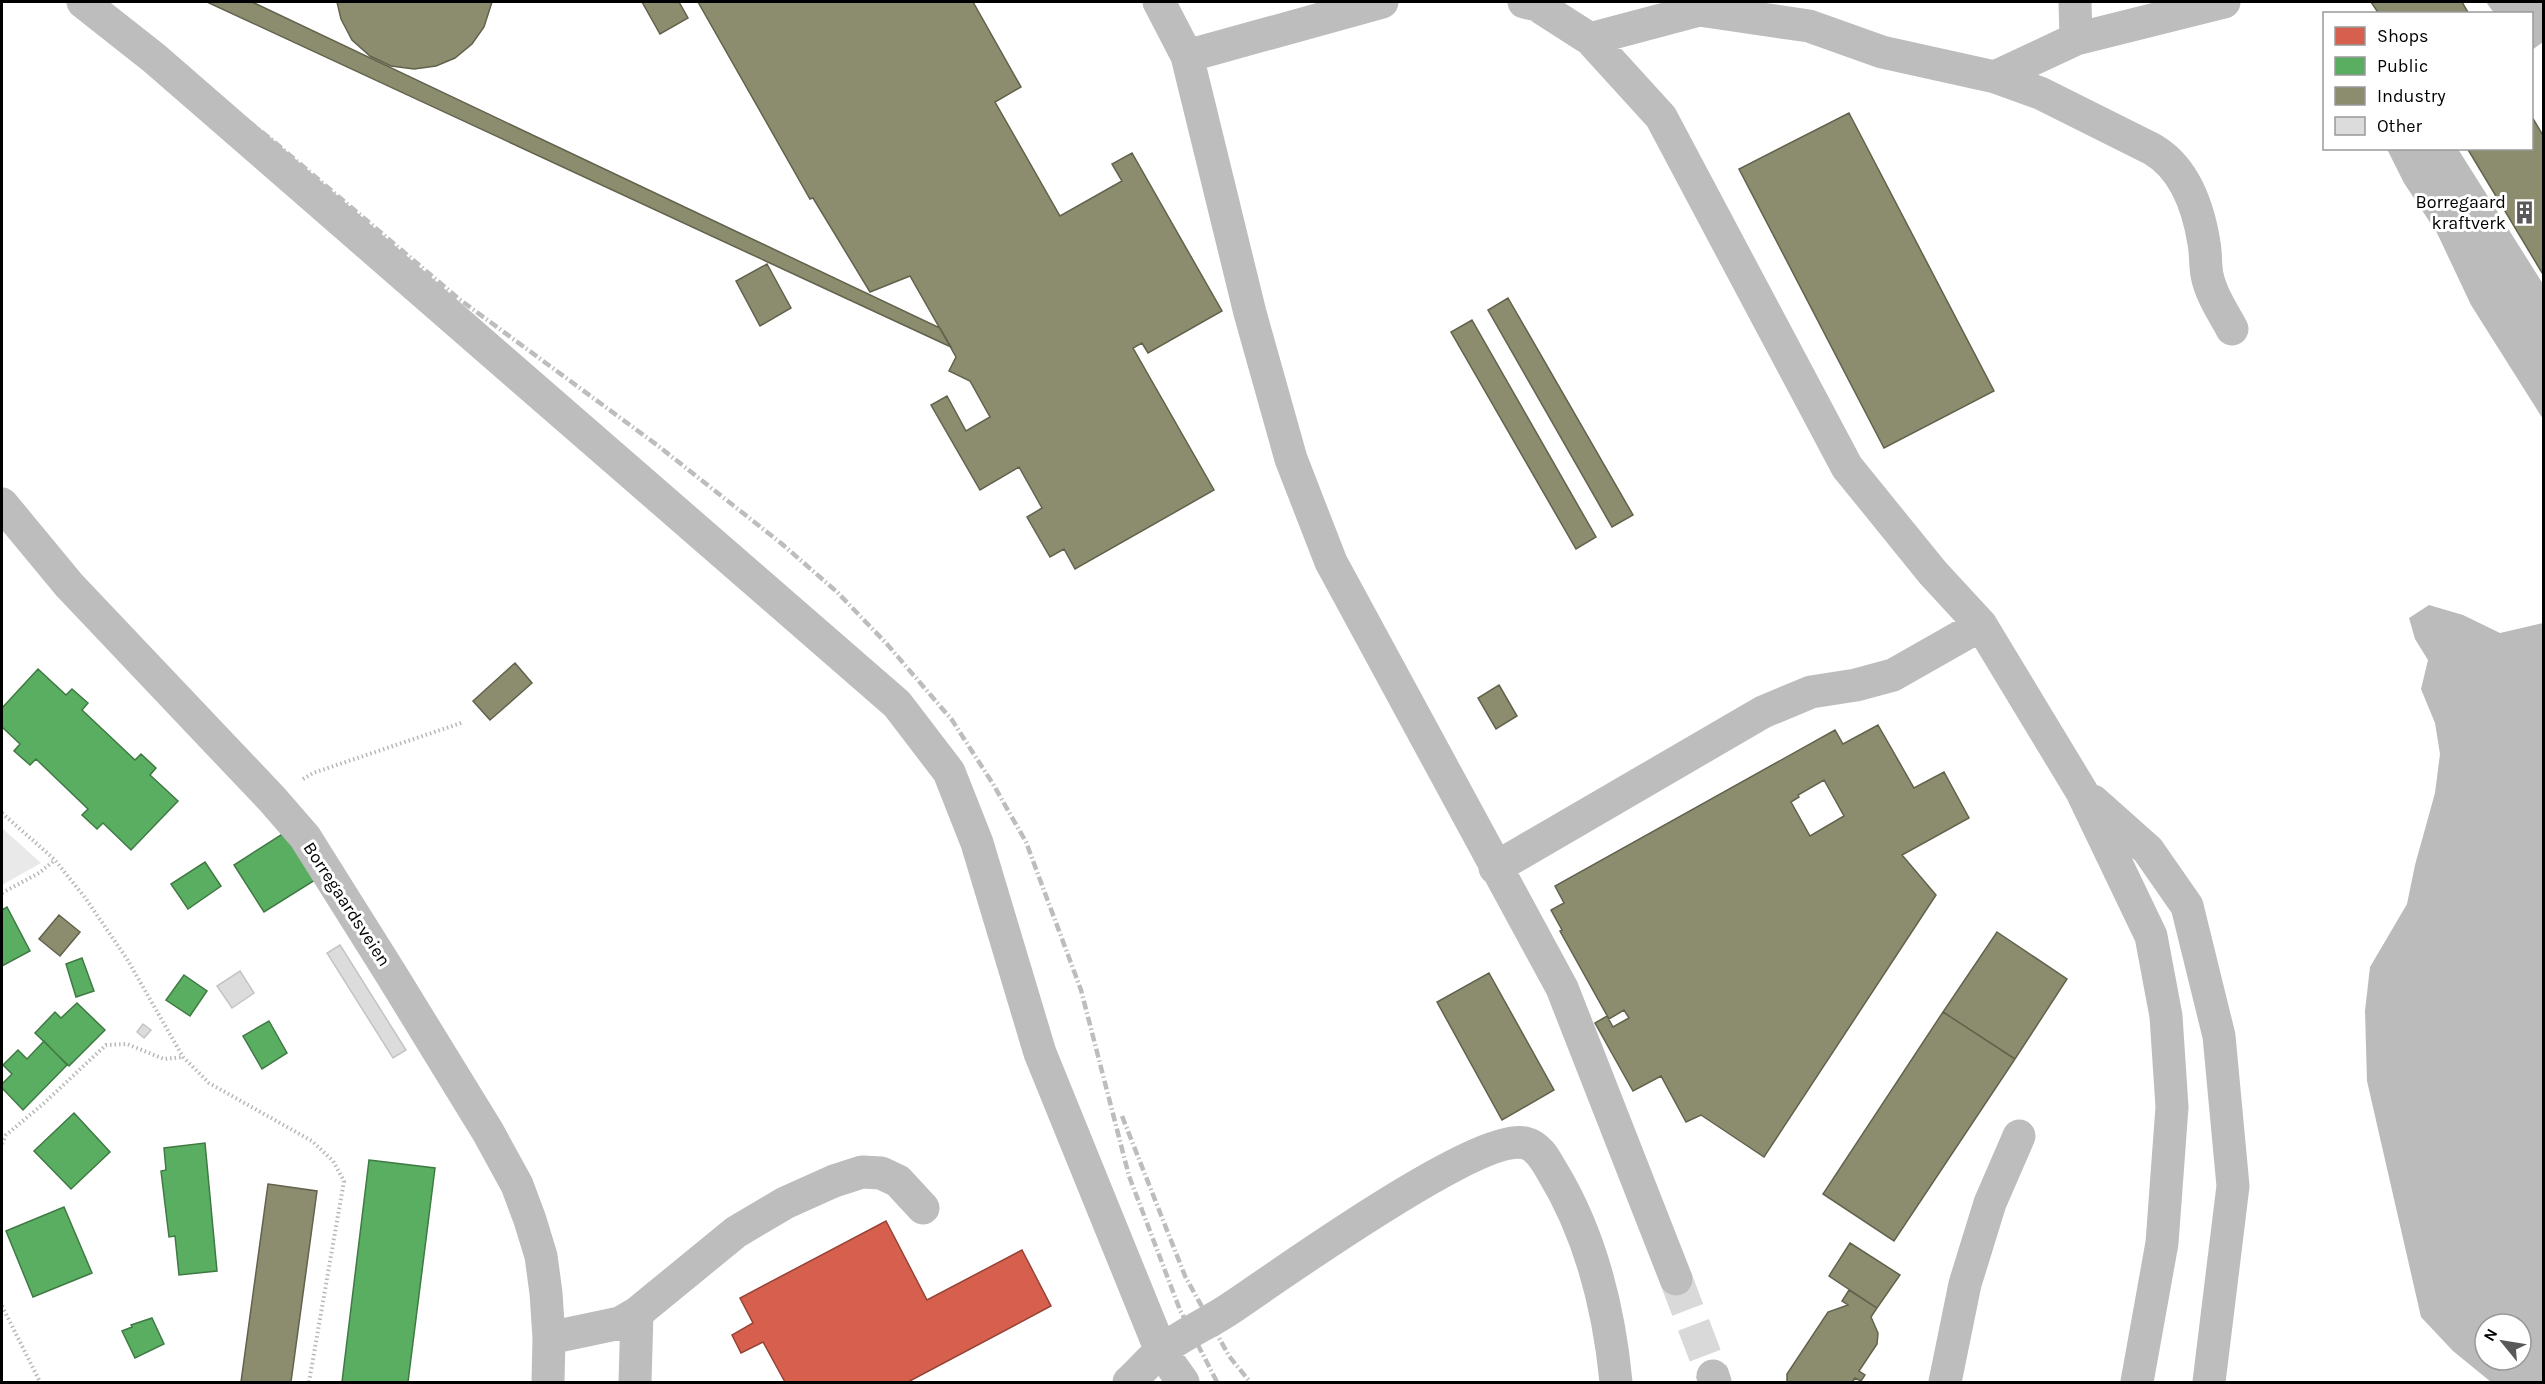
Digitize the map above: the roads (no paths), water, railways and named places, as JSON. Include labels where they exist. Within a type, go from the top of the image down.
[{"type":"street","points":[[83,2],[154,58],[897,705],[949,772],[977,843],[1040,1053],[1163,1367],[1184,1383]]},
{"type":"street","points":[[1159,2],[1187,56],[1250,313],[1291,459],[1331,562],[1562,988],[1676,1279]]},
{"type":"street","points":[[1187,56],[1382,2]]},
{"type":"street","points":[[1524,2],[1537,5],[1590,39],[1661,117],[1847,467],[1932,573],[1981,625],[2082,792],[2151,936],[2166,1016],[2172,1107],[2163,1232],[2137,1383]]},
{"type":"street","points":[[2075,2],[2076,39]]},
{"type":"street","points":[[1995,77],[2076,39],[2224,2]]},
{"type":"street","points":[[1590,39],[1699,10],[1809,26],[1882,52],[1995,77],[2040,93],[2152,149],[2164,156],[2176,169],[2195,202],[2205,244],[2207,276],[2215,298],[2232,329]]},
{"type":"street","name":"Borregaardsveien","points":[[2,504],[69,585],[305,837],[373,945],[488,1132],[517,1185],[531,1220],[541,1256],[549,1338],[548,1383]]},
{"type":"street","points":[[1496,868],[1763,712],[1811,692],[1856,685],[1893,675],[1981,625]]},
{"type":"street","points":[[2082,792],[2148,850],[2187,906],[2219,1036],[2233,1186],[2209,1383]]},
{"type":"street","points":[[1945,1383],[1965,1284],[1989,1203],[2019,1136]]},
{"type":"street","points":[[1129,1383],[1163,1367],[1209,1323],[1394,1200],[1452,1165],[1509,1143],[1526,1143],[1541,1153],[1580,1223],[1598,1279],[1616,1383]]},
{"type":"street","points":[[549,1338],[620,1323],[637,1313],[736,1232],[785,1203],[834,1180],[862,1172],[881,1173],[898,1181],[923,1208]]},
{"type":"street","points":[[635,1383],[637,1313]]},
{"type":"tunnel","points":[[1676,1279],[1713,1376]]},
{"type":"railway","points":[[91,2],[160,52],[272,140],[459,299],[657,445],[782,544],[837,592],[886,643],[952,720],[993,784],[1026,842],[1081,990],[1129,1176],[1180,1310],[1217,1382]]},
{"type":"railway","points":[[1122,1116],[1185,1276],[1229,1356],[1250,1382]]},
{"type":"place","name":"Borregaard kraftverk","points":[[2524,212]]}]
